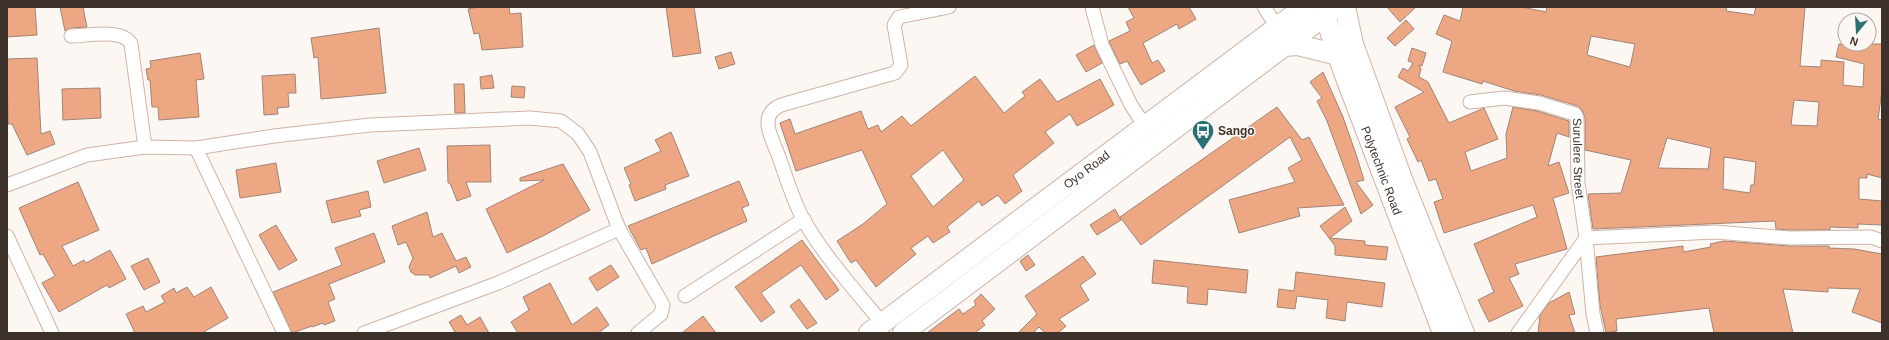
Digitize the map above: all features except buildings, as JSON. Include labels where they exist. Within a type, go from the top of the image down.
[{"type":"main road","name":"Oyo Road","points":[[903,333],[1281,37],[1304,7]]},
{"type":"main road","name":"Polytechnic Road","points":[[1345,7],[1354,44],[1395,183],[1443,333]]},
{"type":"main road","name":"Oyo Road","points":[[875,328],[1145,126],[1281,37],[1327,10]]},
{"type":"main road","name":"Polytechnic Road","points":[[1327,10],[1338,55],[1464,333]]},
{"type":"main road","points":[[1281,37],[1298,46],[1338,55]]},
{"type":"street","points":[[875,328],[804,219],[772,139],[768,116],[771,110],[781,105],[894,73],[901,66],[894,25],[896,19],[898,17],[949,7]]},
{"type":"street","points":[[1092,7],[1102,46],[1131,105],[1145,126]]},
{"type":"street","points":[[1264,7],[1281,37]]},
{"type":"street","points":[[71,36],[117,34],[129,40],[145,147]]},
{"type":"street","name":"Surulere Street","points":[[1470,102],[1504,98],[1539,103],[1575,114],[1577,118],[1578,184],[1586,238]]},
{"type":"street","points":[[7,185],[87,155],[145,147],[196,148],[274,136],[370,125],[530,118],[561,121],[578,134],[590,152],[619,229],[663,305],[661,314],[638,333]]},
{"type":"street","points":[[196,148],[284,333]]},
{"type":"street","points":[[685,296],[804,219]]},
{"type":"street","points":[[364,333],[498,283],[619,229]]},
{"type":"street","points":[[1586,238],[1715,232],[1790,238],[1872,237],[1882,241]]},
{"type":"street","points":[[7,236],[52,333]]},
{"type":"street","points":[[1518,333],[1586,238]]},
{"type":"street","points":[[1586,238],[1593,314],[1597,333]]},
{"type":"place","name":"Sango","points":[[1203,150]]}]
